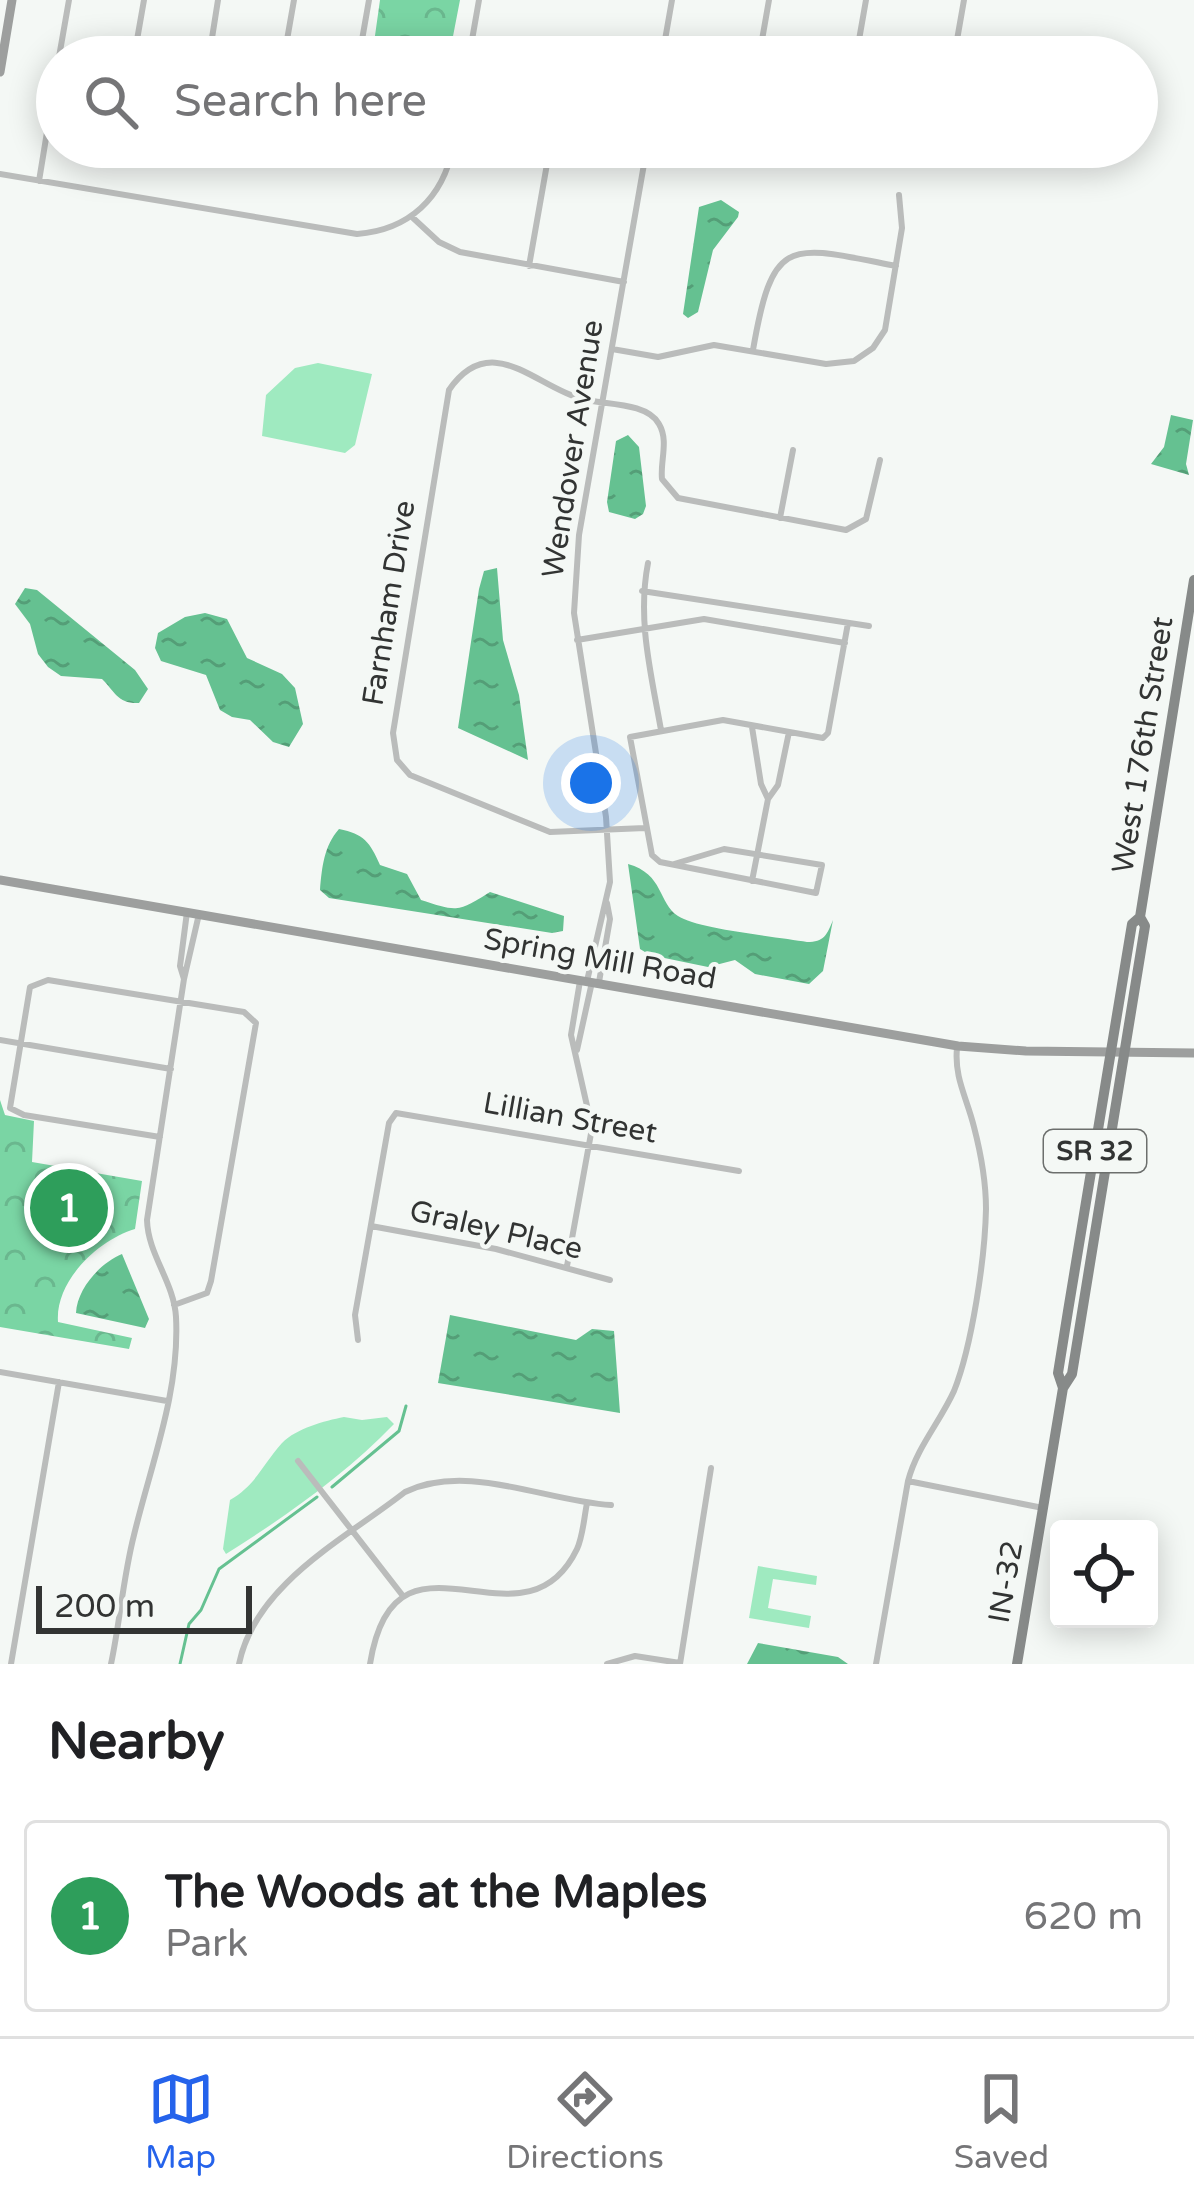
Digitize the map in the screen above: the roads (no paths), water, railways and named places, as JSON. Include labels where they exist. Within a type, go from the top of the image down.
[{"type":"main road","name":"West 176th Street","points":[[1043,1508],[1063,1388],[1072,1374],[1118,1052],[1145,926],[1140,917],[1194,580]]},
{"type":"main road","name":"IN-32","points":[[1017,1664],[1043,1508]]},
{"type":"street","points":[[0,72],[12,0]]},
{"type":"street","points":[[63,36],[69,0]]},
{"type":"street","points":[[137,36],[143,0]]},
{"type":"street","points":[[212,36],[218,0]]},
{"type":"street","points":[[288,36],[294,0]]},
{"type":"street","points":[[363,36],[369,0]]},
{"type":"street","points":[[472,36],[478,0]]},
{"type":"street","points":[[666,36],[672,0]]},
{"type":"street","points":[[763,36],[769,0]]},
{"type":"street","points":[[860,36],[866,0]]},
{"type":"street","points":[[958,36],[964,0]]},
{"type":"street","points":[[39,181],[41,168]]},
{"type":"street","points":[[0,174],[351,234],[384,230],[412,217],[442,182],[446,168]]},
{"type":"street","points":[[529,266],[546,168]]},
{"type":"street","name":"Wendover Avenue","points":[[567,1267],[592,1128],[571,1035],[589,982],[600,913],[607,903],[608,830],[577,640],[574,584],[643,168]]},
{"type":"street","points":[[612,349],[658,357],[702,345],[842,365],[864,356],[885,330],[902,228],[899,195]]},
{"type":"street","points":[[412,217],[453,250],[624,282]]},
{"type":"street","points":[[753,351],[767,281],[785,260],[811,251],[896,266]]},
{"type":"street","name":"Farnham Drive","points":[[603,403],[570,395],[537,375],[504,364],[478,366],[462,374],[449,390],[392,733],[394,751],[410,775],[550,832],[608,830]]},
{"type":"street","points":[[603,403],[643,410],[659,422],[665,443],[662,479],[678,498],[846,530],[858,525],[872,506],[880,460]]},
{"type":"street","points":[[780,518],[793,450]]},
{"type":"street","points":[[647,562],[643,628],[661,730]]},
{"type":"street","points":[[642,591],[869,626]]},
{"type":"street","points":[[577,640],[704,619],[844,644]]},
{"type":"street","points":[[674,864],[724,849],[822,865],[816,893],[660,862],[652,855],[645,828],[630,737],[723,720],[823,738],[828,733],[848,623]]},
{"type":"street","points":[[752,726],[761,784],[768,799]]},
{"type":"street","points":[[752,881],[768,799],[778,785],[788,732]]},
{"type":"street","points":[[608,830],[645,828]]},
{"type":"street","name":"Spring Mill Road","points":[[0,880],[958,1046],[1000,1051],[1194,1053]]},
{"type":"street","points":[[111,1664],[133,1536],[154,1471],[176,1353],[174,1305],[148,1234],[184,979],[180,966],[193,913]]},
{"type":"street","points":[[160,1136],[15,1112],[9,1106],[27,991],[40,981],[252,1017],[256,1030],[212,1281],[207,1292],[174,1305]]},
{"type":"street","points":[[0,1040],[171,1069]]},
{"type":"street","points":[[875,1664],[908,1481],[917,1454],[955,1388],[985,1224],[974,1124],[956,1074],[958,1046]]},
{"type":"street","name":"Lillian Street","points":[[371,1226],[394,1114],[739,1171]]},
{"type":"street","points":[[358,1340],[355,1315],[371,1226]]},
{"type":"street","name":"Graley Place","points":[[371,1226],[610,1280]]},
{"type":"street","points":[[0,1372],[167,1401]]},
{"type":"street","points":[[10,1664],[58,1382]]},
{"type":"street","points":[[298,1461],[403,1596]]},
{"type":"street","points":[[607,1664],[635,1656],[680,1664],[711,1468]]},
{"type":"street","points":[[239,1664],[248,1634],[272,1598],[405,1492],[436,1481],[466,1481],[611,1505]]},
{"type":"street","points":[[908,1481],[1043,1508]]},
{"type":"street","points":[[370,1664],[379,1625],[403,1596],[432,1586],[512,1597],[536,1591],[576,1551],[587,1502]]},
{"type":"water","points":[[721,200],[739,212],[738,217],[713,250],[698,312],[688,318],[683,314],[699,207]]},
{"type":"water","points":[[1171,415],[1193,420],[1186,464],[1189,475],[1151,464],[1164,447]]},
{"type":"water","points":[[628,435],[639,447],[646,506],[635,519],[609,512],[607,502],[616,441]]},
{"type":"water","points":[[497,568],[503,640],[519,695],[528,760],[458,728],[479,589],[484,571]]},
{"type":"water","points":[[25,588],[37,590],[135,670],[148,689],[139,703],[121,699],[102,679],[61,676],[48,667],[38,654],[30,624],[15,604]]},
{"type":"water","points":[[205,613],[227,619],[247,658],[282,674],[295,688],[303,724],[289,747],[273,742],[250,720],[220,710],[206,675],[161,661],[155,648],[158,633],[185,617]]},
{"type":"water","points":[[339,829],[365,840],[380,865],[407,874],[421,900],[457,908],[490,892],[564,916],[563,931],[329,898],[320,890],[322,873],[327,850]]},
{"type":"water","points":[[628,864],[654,881],[678,916],[702,925],[807,942],[824,937],[833,920],[823,971],[809,984],[755,974],[735,960],[708,967],[650,955],[640,949]]},
{"type":"water","points":[[122,1254],[149,1319],[145,1328],[76,1313],[91,1278]]},
{"type":"water","points":[[450,1315],[576,1340],[592,1329],[614,1331],[620,1413],[438,1383]]},
{"type":"water","points":[[758,1643],[838,1657],[848,1664],[747,1664]]},
{"type":"waterway","points":[[332,1487],[399,1431],[406,1406]]},
{"type":"waterway","points":[[180,1664],[189,1624],[201,1610],[219,1569],[317,1497]]},
{"type":"place","name":"The Woods at the Maples","points":[[69,1208]]}]
